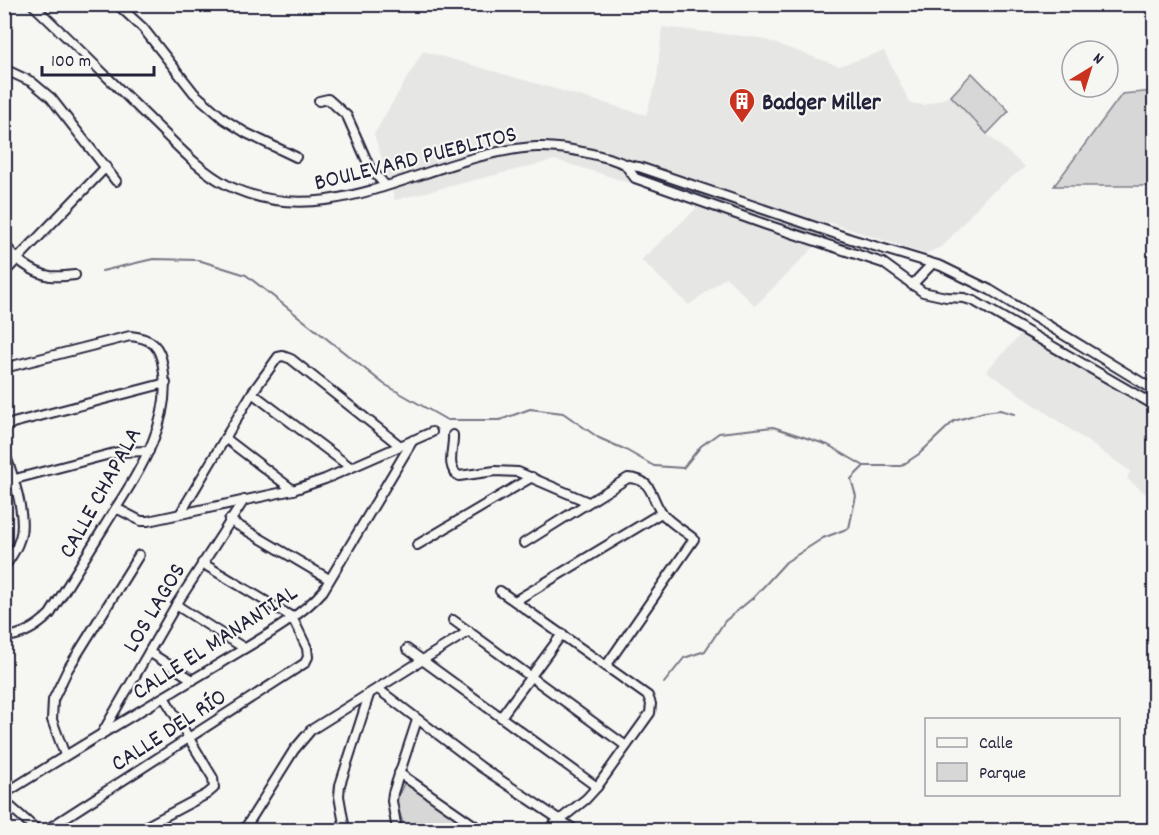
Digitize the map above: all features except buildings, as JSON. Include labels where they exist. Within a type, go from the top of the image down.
[{"type":"street","name":"BOULEVARD PUEBLITOS","points":[[32,4],[190,158],[227,185],[273,201],[324,202],[470,158],[504,151],[538,147],[583,152],[612,159],[626,166],[639,167],[932,264],[990,290],[1155,390]]},
{"type":"street","points":[[117,4],[143,28],[194,93],[216,112],[246,133],[296,157]]},
{"type":"street","points":[[4,69],[32,82],[51,98],[116,181]]},
{"type":"street","points":[[319,101],[328,99],[347,116],[370,168],[385,185]]},
{"type":"street","name":"BOULEVARD PUEBLITOS","points":[[626,166],[635,178],[883,263],[923,292],[974,301],[1155,405]]},
{"type":"street","points":[[4,273],[106,167]]},
{"type":"street","points":[[767,225],[771,212]]},
{"type":"street","points":[[4,242],[18,260],[50,276],[75,275]]},
{"type":"street","points":[[912,285],[932,264]]},
{"type":"street","name":"CALLE CHAPALA","points":[[4,368],[130,336],[144,337],[154,344],[160,353],[166,383],[160,419],[149,451],[51,614],[26,632],[4,637]]},
{"type":"street","points":[[180,514],[252,393],[274,362],[283,356],[291,359],[399,445]]},
{"type":"street","points":[[1105,376],[1112,371],[1111,364]]},
{"type":"street","points":[[4,428],[13,423],[166,383]]},
{"type":"street","points":[[1137,395],[1135,386],[1144,384]]},
{"type":"street","points":[[252,393],[350,467]]},
{"type":"street","points":[[116,508],[141,521],[292,490],[325,479],[432,432]]},
{"type":"street","points":[[453,435],[452,470],[459,477],[495,471],[518,472],[588,502]]},
{"type":"street","points":[[225,438],[292,490]]},
{"type":"street","name":"CALLE EL MANANTIAL","points":[[4,794],[244,648],[292,617],[316,598],[413,440]]},
{"type":"street","points":[[4,451],[15,479],[22,524],[21,536],[12,557],[4,567]]},
{"type":"street","points":[[15,479],[118,452],[149,451]]},
{"type":"street","points":[[417,545],[532,477]]},
{"type":"street","points":[[524,543],[628,478],[634,478],[648,486],[662,513],[694,539],[606,666]]},
{"type":"street","name":"LOS LAGOS","points":[[100,735],[176,605],[244,500]]},
{"type":"street","points":[[515,601],[662,513]]},
{"type":"street","points":[[230,520],[329,579]]},
{"type":"street","points":[[65,755],[52,720],[53,700],[68,669],[139,555]]},
{"type":"street","points":[[202,563],[292,617]]},
{"type":"street","points":[[500,591],[648,696],[651,704],[650,713],[597,787],[547,831]]},
{"type":"street","points":[[176,605],[244,648]]},
{"type":"street","name":"CALLE DEL RÍO","points":[[46,831],[300,668],[308,657],[307,648],[292,617]]},
{"type":"street","points":[[453,620],[626,746]]},
{"type":"street","points":[[244,831],[301,739],[327,719],[469,632]]},
{"type":"street","points":[[501,717],[562,634]]},
{"type":"street","points":[[407,649],[597,787]]},
{"type":"street","points":[[149,652],[193,680]]},
{"type":"street","points":[[378,689],[481,767],[575,831]]},
{"type":"street","points":[[345,831],[339,796],[340,785],[369,694]]},
{"type":"street","points":[[139,831],[214,788],[213,778],[165,697]]},
{"type":"street","points":[[397,831],[392,801],[417,720]]},
{"type":"street","points":[[399,773],[475,829]]},
{"type":"street","points":[[4,801],[37,831]]},
{"type":"shaded area","points":[[662,27],[760,38],[839,66],[884,51],[910,103],[924,105],[951,96],[972,73],[1009,111],[987,134],[1025,167],[985,198],[943,246],[925,254],[828,222],[813,248],[755,306],[726,277],[689,305],[641,260],[699,206],[555,160],[395,200],[374,134],[423,51],[646,115],[657,78]]},
{"type":"shaded area","points":[[1022,333],[1154,411],[1154,500],[1127,479],[1130,471],[986,371]]},
{"type":"green space","points":[[972,73],[1009,111],[987,134],[951,96]]},
{"type":"green space","points":[[1154,91],[1154,186],[1054,186],[1120,99],[1122,94]]},
{"type":"green space","points":[[406,780],[471,825],[464,830],[405,830],[396,800]]},
{"type":"waterway","points":[[102,271],[153,259],[198,260],[246,275],[384,384],[447,420],[500,420],[530,409],[563,413],[599,438],[654,466],[683,468],[701,446],[719,433],[773,427],[828,445],[864,466],[901,466],[919,454],[954,421],[1000,410],[1014,414]]},
{"type":"waterway","points":[[664,683],[684,658],[705,651],[725,621],[754,597],[786,562],[823,538],[849,528],[856,496],[851,479],[863,467]]},
{"type":"place","name":"Badger Miller","points":[[742,124]]}]
